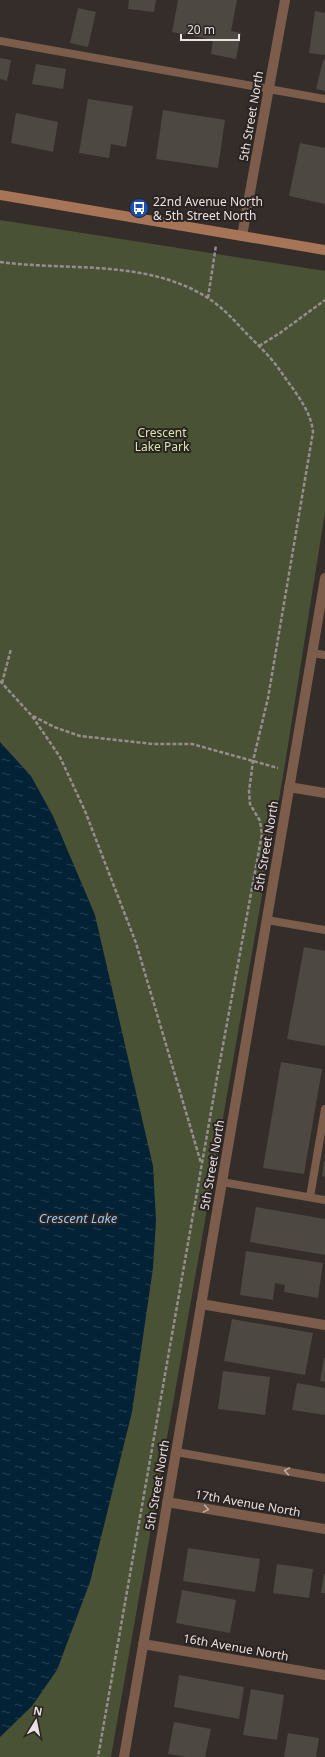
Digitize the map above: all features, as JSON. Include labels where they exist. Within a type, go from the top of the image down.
[{"type":"main road","points":[[0,195],[325,250]]},
{"type":"street","name":"5th Street North","points":[[242,236],[285,0]]},
{"type":"street","name":"5th Street North","points":[[124,1757],[325,578]]},
{"type":"street","points":[[289,787],[325,793]]},
{"type":"street","points":[[201,1304],[325,1325]]},
{"type":"street","name":"17th Avenue North","points":[[167,1502],[325,1529]]},
{"type":"street","name":"16th Avenue North","points":[[143,1644],[325,1675]]},
{"type":"lane","points":[[0,41],[325,99]]},
{"type":"lane","points":[[312,653],[325,655]]},
{"type":"lane","points":[[267,920],[325,930]]},
{"type":"lane","points":[[310,1197],[325,1109]]},
{"type":"lane","points":[[222,1182],[325,1200]]},
{"type":"lane","points":[[176,1452],[325,1478]]},
{"type":"path","points":[[208,298],[218,232]]},
{"type":"path","points":[[0,262],[130,272],[157,276],[185,286],[208,298],[227,313],[273,361],[293,389],[312,422],[313,432],[268,698],[253,761],[249,792],[250,804],[260,821],[262,834],[202,1164],[98,1757]]},
{"type":"path","points":[[259,346],[325,300]]},
{"type":"path","points":[[11,649],[1,682],[11,695],[32,716],[60,758],[85,811],[136,943],[202,1164]]},
{"type":"path","points":[[32,716],[54,727],[80,736],[153,744],[192,744],[292,772]]},
{"type":"green space","name":"Crescent Lake Park","points":[[0,220],[325,271],[325,512],[284,770],[111,1757],[0,1757]]},
{"type":"water","name":"Crescent Lake","points":[[0,742],[31,776],[53,816],[95,915],[153,1166],[156,1220],[153,1268],[132,1412],[90,1582],[57,1670],[32,1706],[0,1737]]},
{"type":"building","points":[[129,0],[156,0],[154,12],[128,9]]},
{"type":"building","points":[[178,0],[237,0],[231,31],[241,33],[236,59],[211,54],[213,40],[172,32]]},
{"type":"building","points":[[78,8],[96,12],[88,47],[70,43]]},
{"type":"building","points":[[315,11],[325,13],[325,55],[309,53]]},
{"type":"building","points":[[0,58],[11,60],[7,81],[0,79]]},
{"type":"building","points":[[323,60],[325,60],[325,91],[316,89]]},
{"type":"building","points":[[36,64],[66,69],[63,89],[32,84]]},
{"type":"building","points":[[88,99],[133,106],[126,147],[111,144],[109,158],[79,153]]},
{"type":"building","points":[[163,110],[225,120],[218,168],[156,159]]},
{"type":"building","points":[[16,113],[58,122],[53,152],[11,143]]},
{"type":"building","points":[[300,143],[325,148],[325,204],[289,196]]},
{"type":"building","points":[[304,947],[325,951],[325,1046],[287,1039]]},
{"type":"building","points":[[281,1062],[322,1069],[304,1174],[263,1168]]},
{"type":"building","points":[[325,1161],[325,1177],[322,1176]]},
{"type":"building","points":[[256,1207],[325,1219],[325,1255],[250,1242]]},
{"type":"building","points":[[246,1251],[323,1263],[318,1298],[284,1292],[285,1285],[275,1283],[273,1300],[240,1295]]},
{"type":"building","points":[[232,1319],[313,1333],[305,1375],[224,1361]]},
{"type":"building","points":[[325,1358],[325,1382],[320,1381]]},
{"type":"building","points":[[223,1371],[270,1377],[265,1415],[218,1409]]},
{"type":"building","points":[[297,1383],[325,1388],[325,1415],[292,1410]]},
{"type":"building","points":[[188,1548],[260,1559],[255,1592],[183,1581]]},
{"type":"building","points":[[277,1564],[313,1569],[309,1598],[273,1593]]},
{"type":"building","points":[[324,1574],[325,1593],[321,1593]]},
{"type":"building","points":[[182,1590],[236,1600],[230,1633],[176,1623]]},
{"type":"building","points":[[179,1675],[244,1687],[239,1719],[174,1707]]},
{"type":"building","points":[[251,1689],[284,1695],[277,1740],[243,1735]]},
{"type":"building","points":[[174,1722],[211,1729],[205,1757],[186,1757],[168,1754]]},
{"type":"building","points":[[288,1733],[319,1738],[316,1757],[284,1757]]},
{"type":"place","name":"22nd Avenue North & 5th Street North","points":[[139,208]]}]
